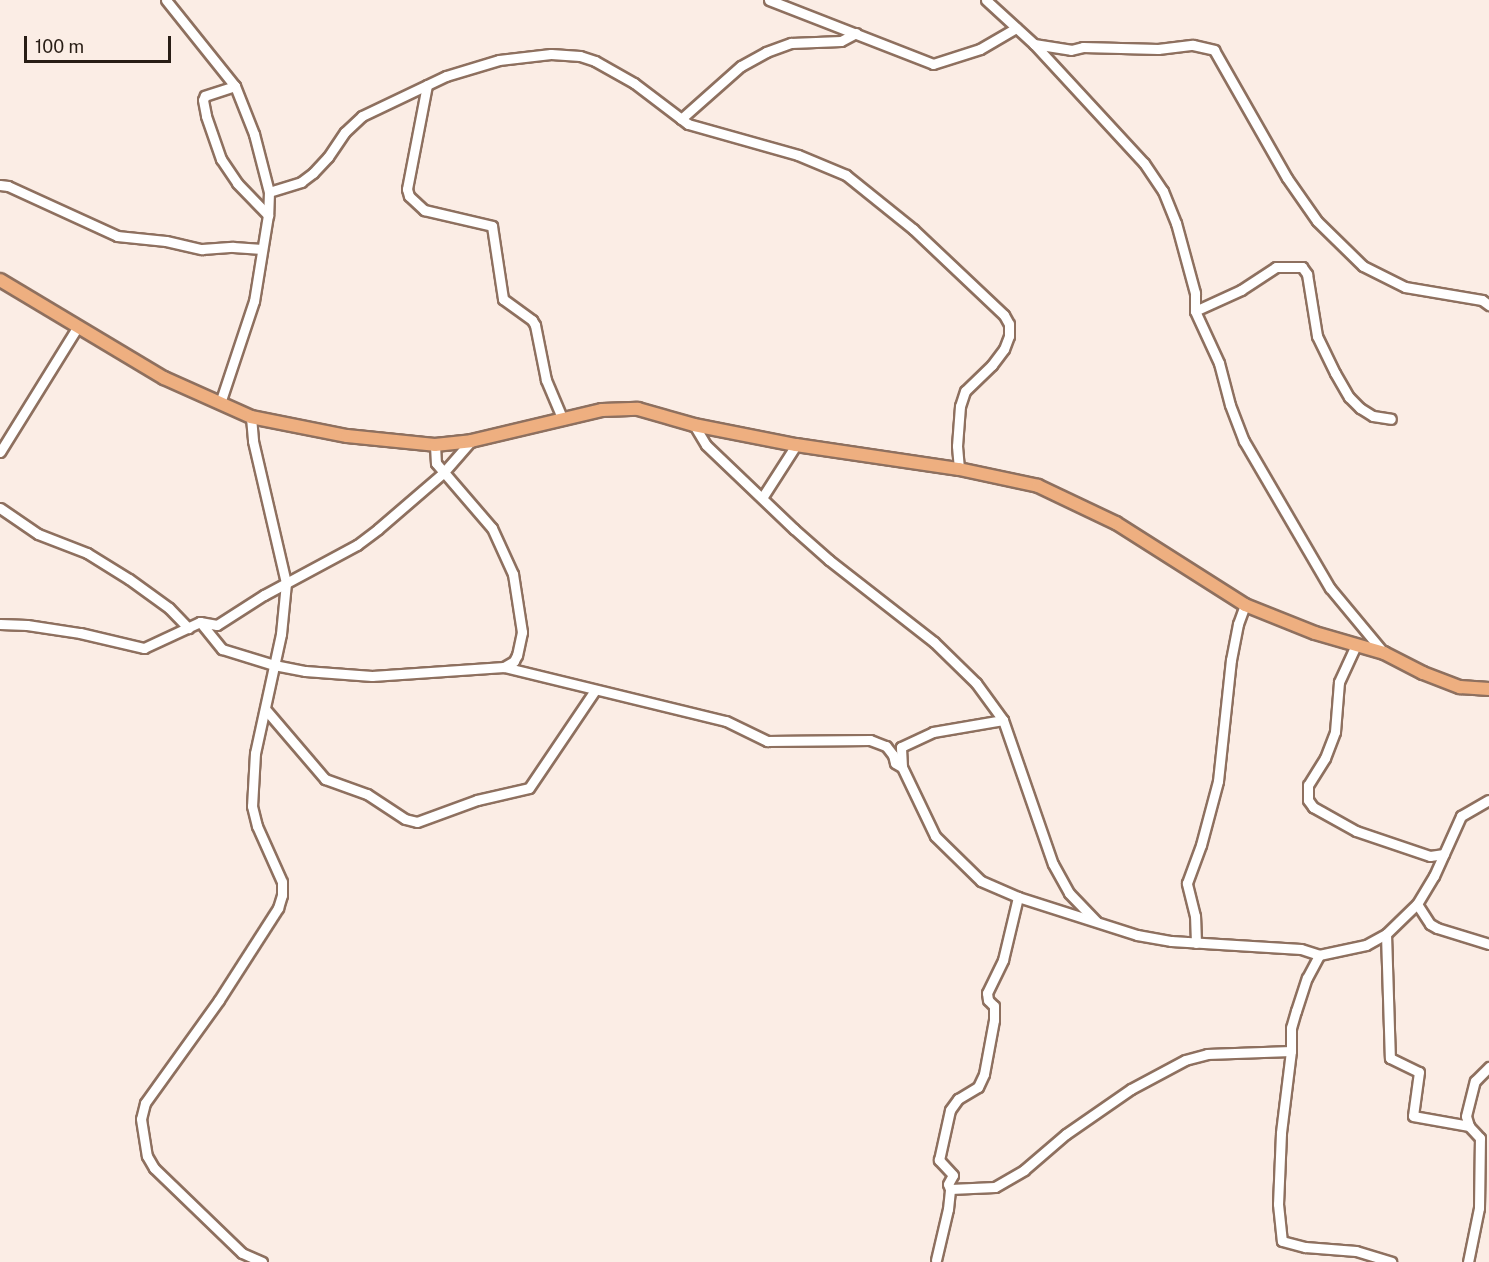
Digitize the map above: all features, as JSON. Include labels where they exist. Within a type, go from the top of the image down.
[{"type":"main road","points":[[0,280],[76,328],[164,378],[251,417],[347,436],[435,445],[471,441],[602,410],[631,409],[694,425],[796,445],[959,469],[1038,486],[1071,499],[1116,523],[1245,605],[1315,633],[1384,653],[1423,673],[1460,687],[1488,688]]},
{"type":"street","points":[[166,0],[235,86],[254,134],[269,192],[268,215],[254,301],[220,403]]},
{"type":"street","points":[[769,0],[933,64],[980,49],[1016,28]]},
{"type":"street","points":[[986,0],[1034,44],[1144,163],[1163,191],[1176,223],[1195,293],[1195,311],[1219,363],[1230,405],[1244,441],[1330,588],[1384,653]]},
{"type":"street","points":[[681,119],[741,66],[766,52],[790,43],[841,41],[856,33]]},
{"type":"street","points":[[1034,44],[1071,50],[1083,46],[1158,49],[1194,45],[1214,50],[1287,178],[1317,221],[1363,266],[1404,287],[1482,300],[1489,305]]},
{"type":"street","points":[[269,192],[301,182],[313,173],[328,157],[345,132],[362,116],[427,85],[471,67],[499,60],[551,54],[580,56],[634,83],[681,119],[699,128],[798,155],[846,175],[913,229],[1004,315],[1009,324],[1009,336],[1004,349],[992,365],[965,391],[960,406],[957,446],[959,469]]},
{"type":"street","points":[[427,85],[407,189],[409,196],[424,210],[492,226],[502,299],[532,320],[546,380],[563,420]]},
{"type":"street","points":[[235,86],[205,96],[203,100],[210,132],[221,159],[237,183],[268,215]]},
{"type":"street","points":[[0,185],[8,186],[117,236],[166,241],[202,249],[233,247],[262,249]]},
{"type":"street","points":[[1195,311],[1241,290],[1276,267],[1302,267],[1307,273],[1317,336],[1339,381],[1360,408],[1373,416],[1391,419]]},
{"type":"street","points":[[0,452],[76,328]]},
{"type":"street","points":[[251,417],[253,441],[286,583],[266,710],[255,753],[252,806],[256,826],[282,882],[278,908],[219,1000],[145,1103],[141,1119],[147,1156],[154,1168],[242,1252],[262,1262]]},
{"type":"street","points":[[694,425],[706,445],[829,560],[959,664],[1003,720],[1053,864],[1072,897],[1097,922],[1112,927]]},
{"type":"street","points":[[0,624],[27,625],[80,633],[139,648],[148,647],[200,622],[217,625],[286,583],[357,545],[443,473],[471,441]]},
{"type":"street","points":[[435,445],[436,463],[492,528],[513,574],[522,632],[514,661],[504,667]]},
{"type":"street","points":[[762,498],[796,445]]},
{"type":"street","points":[[0,508],[38,534],[87,553],[129,579],[169,608],[188,628]]},
{"type":"street","points":[[1196,943],[1195,916],[1187,883],[1201,845],[1218,780],[1230,670],[1238,624],[1245,605]]},
{"type":"street","points":[[200,622],[222,649],[274,665],[338,675],[372,676],[504,667],[726,721],[768,741],[870,740],[886,746],[893,755],[895,763],[902,767]]},
{"type":"street","points":[[1356,645],[1339,682],[1335,732],[1325,758],[1308,785],[1306,793],[1308,800],[1313,807],[1356,831],[1430,856],[1444,854]]},
{"type":"street","points":[[266,710],[325,779],[367,794],[405,819],[417,822],[477,800],[529,788],[595,690]]},
{"type":"street","points":[[1003,720],[933,732],[901,747],[902,767],[935,836],[981,881],[1018,897],[1137,935],[1196,943],[1301,949],[1319,955],[1351,950],[1386,934],[1417,904],[1461,816],[1489,800]]},
{"type":"street","points":[[936,1260],[948,1209],[950,1188],[948,1184],[953,1175],[939,1160],[950,1110],[957,1099],[978,1086],[984,1074],[994,1020],[994,1006],[988,1000],[987,993],[1003,960],[1018,897]]},
{"type":"street","points":[[1417,904],[1430,924],[1437,928],[1489,944]]},
{"type":"street","points":[[1386,934],[1390,1058],[1419,1072],[1413,1116],[1469,1126],[1477,1132],[1485,1148],[1479,1208],[1468,1262]]},
{"type":"street","points":[[1319,955],[1309,972],[1291,1028],[1291,1052],[1279,1180],[1278,1204],[1282,1241],[1305,1247],[1356,1251],[1391,1262]]},
{"type":"street","points":[[950,1188],[995,1187],[1024,1170],[1066,1134],[1131,1089],[1185,1060],[1207,1054],[1291,1052]]},
{"type":"street","points":[[1469,1126],[1466,1116],[1474,1080],[1489,1066]]}]
